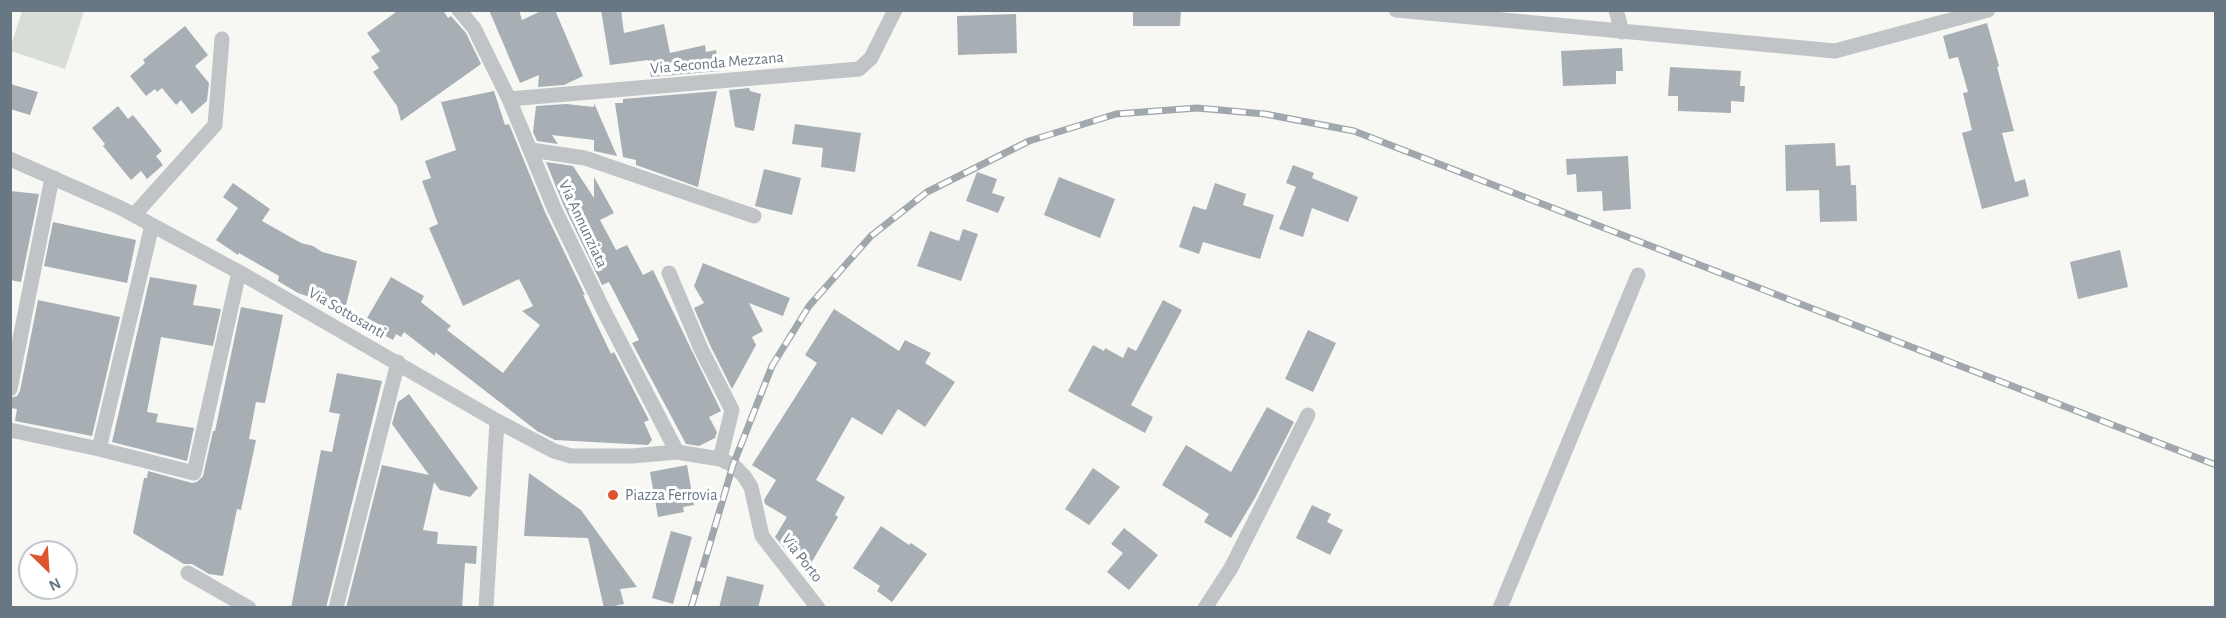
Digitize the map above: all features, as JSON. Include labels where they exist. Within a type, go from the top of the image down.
[{"type":"street","name":"Via Annunziata","points":[[459,10],[474,28],[509,99],[554,208],[677,452]]},
{"type":"street","name":"Via Seconda Mezzana","points":[[509,99],[859,69],[870,58],[895,10]]},
{"type":"street","points":[[1396,10],[1835,51],[1988,10]]},
{"type":"street","points":[[1616,10],[1622,32]]},
{"type":"street","points":[[134,215],[215,124],[222,39]]},
{"type":"street","points":[[531,150],[585,158],[754,216]]},
{"type":"street","name":"Via Sottosanti","points":[[10,159],[134,215],[398,362],[497,421]]},
{"type":"street","points":[[10,390],[52,178],[54,178]]},
{"type":"street","points":[[99,449],[152,225]]},
{"type":"street","points":[[10,430],[194,472],[239,272]]},
{"type":"street","points":[[486,608],[497,421],[554,451],[571,456],[632,456],[677,452],[727,462],[732,410],[701,349],[669,273]]},
{"type":"street","points":[[1500,608],[1638,275]]},
{"type":"street","points":[[336,608],[398,362]]},
{"type":"street","points":[[1205,608],[1232,568],[1308,415]]},
{"type":"street","name":"Via Porto","points":[[727,462],[744,476],[751,487],[762,536],[818,608]]},
{"type":"street","points":[[188,573],[249,608]]},
{"type":"shaded area","points":[[22,11],[84,11],[65,69],[11,51]]},
{"type":"building","points":[[399,10],[443,10],[448,18],[451,16],[466,33],[481,64],[401,121],[397,106],[373,72],[379,68],[371,57],[380,51],[367,33]]},
{"type":"building","points":[[489,10],[519,10],[522,20],[543,10],[555,10],[583,76],[564,85],[538,87],[539,75],[520,83]]},
{"type":"building","points":[[601,10],[621,10],[624,33],[664,24],[670,53],[705,45],[706,52],[716,50],[720,71],[651,77],[648,60],[610,65]]},
{"type":"building","points":[[1133,10],[1181,10],[1180,26],[1133,26]]},
{"type":"building","points":[[1016,14],[1017,53],[958,55],[957,16]]},
{"type":"building","points":[[1987,23],[2014,131],[2002,133],[2015,182],[2025,179],[2029,196],[1982,209],[1962,133],[1972,130],[1963,93],[1968,92],[1958,57],[1949,59],[1943,36]]},
{"type":"building","points":[[185,26],[208,55],[195,66],[209,83],[207,101],[192,114],[181,100],[176,105],[162,88],[157,92],[155,89],[146,96],[130,76],[145,63],[143,60]]},
{"type":"building","points":[[1622,48],[1623,71],[1616,71],[1616,84],[1563,86],[1561,51]]},
{"type":"building","points":[[1670,67],[1741,71],[1740,86],[1745,86],[1744,102],[1731,101],[1731,113],[1678,111],[1678,96],[1668,96]]},
{"type":"building","points":[[10,84],[38,92],[30,115],[10,109]]},
{"type":"building","points":[[749,88],[750,91],[761,94],[754,131],[735,127],[729,90]]},
{"type":"building","points":[[494,91],[505,125],[509,124],[545,212],[585,295],[583,295],[611,354],[614,352],[649,420],[644,422],[652,440],[648,445],[555,440],[537,431],[435,352],[435,356],[404,332],[401,337],[396,334],[393,340],[380,333],[384,327],[367,318],[391,277],[424,296],[421,302],[451,326],[447,330],[503,373],[540,325],[522,311],[533,306],[519,279],[463,306],[429,228],[438,224],[422,181],[431,178],[425,161],[456,150],[441,102]]},
{"type":"building","points":[[717,91],[698,187],[636,165],[636,160],[623,157],[615,103],[623,103],[623,99]]},
{"type":"building","points":[[594,103],[617,156],[594,151],[594,140],[552,135],[558,144],[537,141],[533,132],[536,106],[566,104],[594,107]]},
{"type":"building","points":[[118,106],[128,119],[133,115],[162,151],[156,156],[163,165],[147,179],[141,171],[131,180],[103,146],[105,144],[92,128]]},
{"type":"building","points":[[795,124],[861,133],[855,172],[821,167],[823,148],[792,144]]},
{"type":"building","points":[[1835,143],[1836,166],[1850,165],[1851,185],[1856,185],[1857,221],[1820,222],[1819,190],[1786,191],[1785,145]]},
{"type":"building","points":[[1628,156],[1631,209],[1603,211],[1602,191],[1577,192],[1576,174],[1567,175],[1566,159]]},
{"type":"building","points":[[546,162],[573,166],[594,198],[594,177],[614,213],[600,220],[616,250],[627,245],[643,275],[653,270],[721,411],[709,417],[717,432],[715,438],[699,446],[686,444],[632,343],[639,340],[609,282],[602,285],[563,204]]},
{"type":"building","points":[[1293,165],[1314,173],[1312,178],[1358,197],[1348,222],[1312,208],[1303,237],[1279,229],[1296,187],[1286,183]]},
{"type":"building","points":[[764,169],[801,178],[792,215],[755,206]]},
{"type":"building","points":[[977,172],[997,179],[992,193],[1005,197],[998,213],[966,201]]},
{"type":"building","points":[[1059,177],[1115,199],[1100,238],[1044,215]]},
{"type":"building","points":[[233,183],[270,209],[262,221],[322,252],[357,261],[345,309],[298,293],[278,281],[279,276],[239,253],[238,255],[216,240],[238,208],[223,197]]},
{"type":"building","points":[[1215,183],[1246,194],[1243,205],[1274,215],[1260,259],[1203,242],[1199,254],[1179,247],[1193,206],[1206,210]]},
{"type":"building","points":[[10,191],[39,194],[21,282],[10,280]]},
{"type":"building","points":[[53,222],[136,240],[127,283],[44,266]]},
{"type":"building","points":[[963,229],[978,234],[961,281],[917,266],[930,231],[959,241]]},
{"type":"building","points":[[2120,250],[2128,287],[2078,299],[2070,262]]},
{"type":"building","points":[[703,263],[790,298],[783,316],[749,303],[763,331],[752,337],[756,345],[732,389],[694,308],[704,303],[694,286]]},
{"type":"building","points":[[150,277],[197,285],[193,305],[221,309],[213,346],[161,337],[147,412],[158,414],[156,422],[194,428],[187,461],[112,442]]},
{"type":"building","points":[[38,300],[120,317],[92,436],[15,421],[17,409],[10,408],[10,398],[17,396],[20,391]]},
{"type":"building","points":[[1163,300],[1182,310],[1131,405],[1153,417],[1145,433],[1068,391],[1093,345],[1104,351],[1105,348],[1123,358],[1128,347],[1136,351]]},
{"type":"building","points":[[241,307],[283,315],[265,403],[256,402],[249,439],[256,440],[241,510],[237,509],[223,576],[209,574],[192,564],[184,564],[133,533],[144,478],[147,478],[148,471],[192,483],[197,482],[203,476],[213,431],[215,431]]},
{"type":"building","points":[[834,309],[899,351],[905,340],[931,353],[925,363],[955,382],[925,427],[898,409],[882,435],[852,417],[816,480],[845,497],[835,515],[838,517],[810,565],[786,550],[775,537],[787,517],[765,504],[764,500],[776,480],[752,465],[817,363],[805,355]]},
{"type":"building","points":[[1308,330],[1336,343],[1313,392],[1285,379]]},
{"type":"building","points":[[337,373],[382,381],[326,608],[291,608],[321,450],[332,452],[340,414],[329,412]]},
{"type":"building","points":[[409,394],[478,488],[470,497],[440,490],[434,482],[423,530],[438,532],[437,544],[477,546],[476,564],[465,563],[462,608],[346,608],[382,465],[429,475],[392,424],[398,402]]},
{"type":"building","points":[[1267,407],[1294,422],[1255,498],[1231,538],[1204,522],[1209,514],[1162,485],[1186,445],[1231,472]]},
{"type":"building","points":[[687,465],[694,505],[683,507],[684,512],[658,517],[650,472]]},
{"type":"building","points":[[1093,468],[1120,487],[1089,525],[1065,509]]},
{"type":"building","points":[[529,473],[581,510],[637,587],[620,589],[624,604],[604,608],[588,538],[524,536]]},
{"type":"building","points":[[1312,505],[1331,514],[1327,522],[1343,530],[1330,555],[1296,538]]},
{"type":"building","points":[[881,526],[927,554],[892,602],[877,591],[880,586],[853,568]]},
{"type":"building","points":[[1124,528],[1158,555],[1129,590],[1107,572],[1123,553],[1111,544]]},
{"type":"building","points":[[671,531],[692,537],[673,604],[652,598]]},
{"type":"building","points":[[727,576],[764,585],[758,608],[719,608]]},
{"type":"railway","points":[[691,608],[733,465],[772,366],[809,306],[871,236],[927,192],[1029,141],[1116,114],[1197,108],[1265,114],[1354,131],[2216,465]]},
{"type":"place","name":"Piazza Ferrovia","points":[[613,495]]}]
